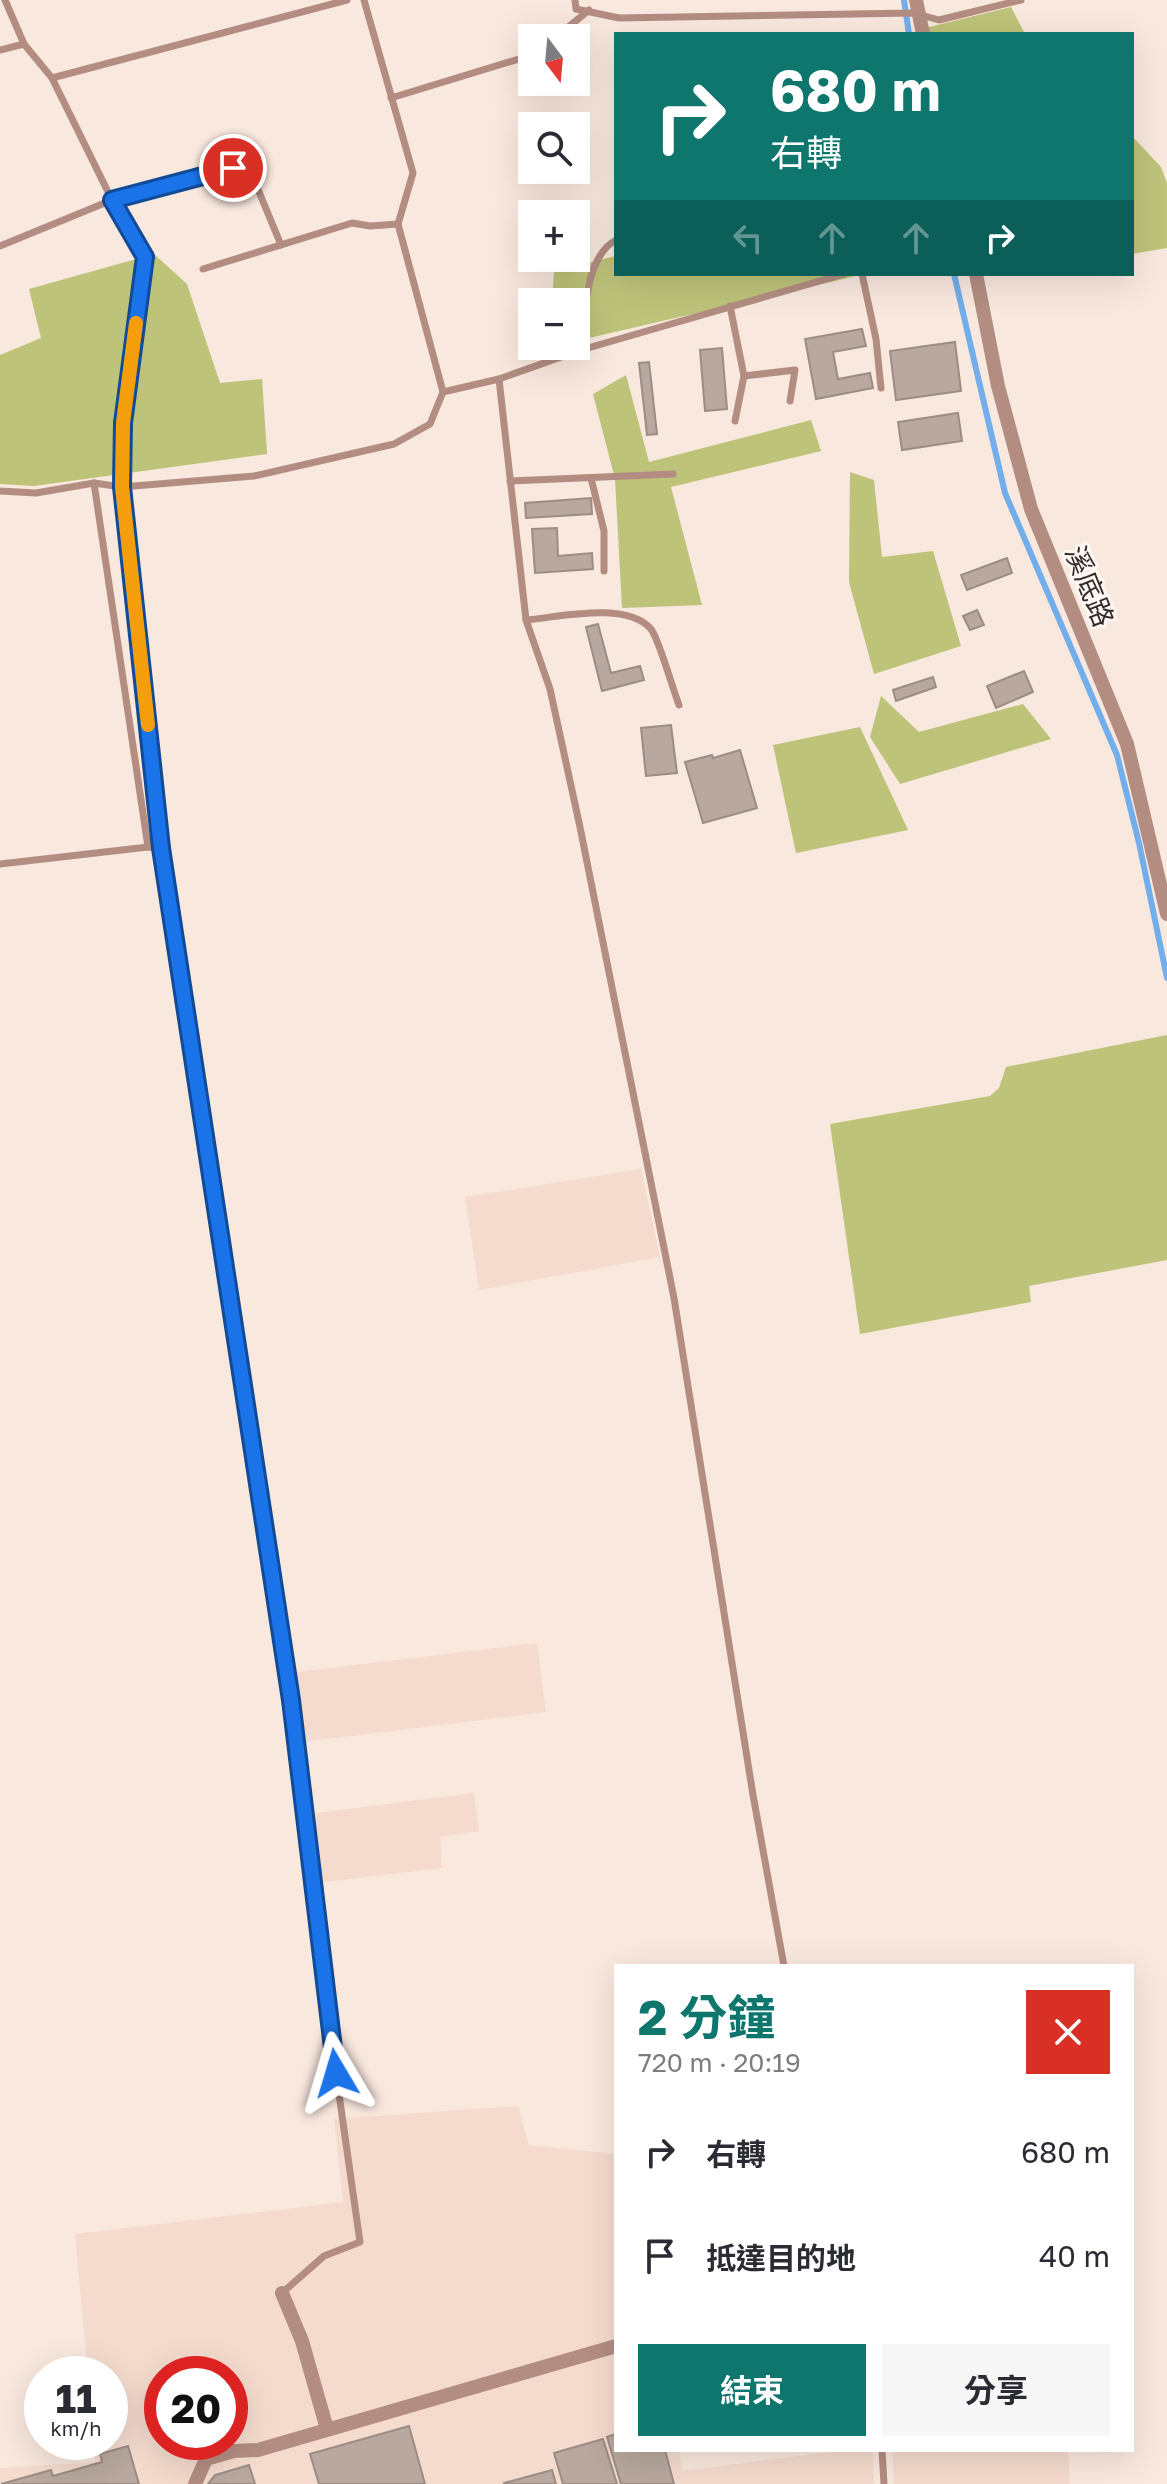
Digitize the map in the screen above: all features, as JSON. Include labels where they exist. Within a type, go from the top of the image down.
[{"type":"street","points":[[916,9],[922,32]]},
{"type":"street","name":"溪底路","points":[[976,276],[998,386],[1031,509],[1127,744],[1167,914]]},
{"type":"street","points":[[282,2293],[302,2341],[327,2429]]},
{"type":"street","points":[[195,2484],[206,2459],[234,2451],[258,2450],[614,2347]]},
{"type":"lane","points":[[5,0],[24,44],[52,78],[112,200],[145,257],[123,423],[122,487],[161,848],[291,1700],[336,2073],[360,2242],[324,2256],[282,2293]]},
{"type":"lane","points":[[52,78],[347,0]]},
{"type":"lane","points":[[0,491],[36,493],[94,483],[122,487],[254,476],[394,444],[430,424],[443,392],[398,224],[413,173],[364,0]]},
{"type":"lane","points":[[575,0],[576,9],[619,18],[900,14],[916,9],[939,20],[1021,0]]},
{"type":"lane","points":[[572,24],[589,10]]},
{"type":"lane","points":[[0,50],[24,44]]},
{"type":"lane","points":[[391,98],[518,59]]},
{"type":"lane","points":[[0,246],[112,200],[233,168],[255,182],[281,245]]},
{"type":"lane","points":[[203,269],[352,223],[370,226],[398,224]]},
{"type":"lane","points":[[588,288],[589,278],[609,244],[614,241]]},
{"type":"lane","points":[[590,347],[837,276]]},
{"type":"lane","points":[[862,276],[876,339],[881,388]]},
{"type":"lane","points":[[730,306],[744,376],[735,421]]},
{"type":"lane","points":[[443,392],[499,379],[553,360]]},
{"type":"lane","points":[[744,376],[795,370],[790,401]]},
{"type":"lane","points":[[499,379],[526,620],[553,705],[674,1298],[753,1795],[784,1964]]},
{"type":"lane","points":[[510,481],[673,474]]},
{"type":"lane","points":[[591,478],[604,531],[604,571]]},
{"type":"lane","points":[[94,483],[148,847]]},
{"type":"lane","points":[[526,620],[603,613],[634,616],[653,631],[679,705]]},
{"type":"lane","points":[[0,864],[161,848]]},
{"type":"lane","points":[[882,2452],[884,2484]]},
{"type":"shaded area","points":[[641,1169],[660,1257],[479,1290],[465,1197]]},
{"type":"shaded area","points":[[537,1643],[546,1712],[286,1744],[281,1674]]},
{"type":"shaded area","points":[[474,1793],[479,1831],[440,1837],[442,1868],[316,1883],[301,1815]]},
{"type":"shaded area","points":[[518,2106],[529,2145],[614,2154],[614,2452],[679,2452],[682,2471],[830,2452],[873,2452],[874,2484],[0,2484],[0,2468],[128,2460],[128,2356],[86,2356],[75,2234],[343,2202],[334,2119]]},
{"type":"shaded area","points":[[892,2452],[1068,2452],[1070,2484],[894,2484]]},
{"type":"green space","points":[[1011,7],[1024,32],[929,32],[929,27]]},
{"type":"green space","points":[[1134,138],[1161,167],[1167,183],[1167,248],[1134,254]]},
{"type":"green space","points":[[154,254],[187,284],[220,383],[262,379],[267,454],[34,486],[0,484],[0,355],[41,338],[29,289]]},
{"type":"green space","points":[[614,256],[614,276],[856,276],[590,338],[590,288],[553,288],[554,272],[590,272],[590,262]]},
{"type":"green space","points":[[626,375],[649,462],[811,420],[821,451],[671,487],[702,605],[622,608],[615,479],[593,394]]},
{"type":"green space","points":[[850,472],[874,480],[882,557],[933,551],[961,646],[874,674],[849,582]]},
{"type":"green space","points":[[881,696],[919,732],[1023,704],[1051,739],[900,784],[870,737]]},
{"type":"green space","points":[[860,727],[908,830],[796,853],[773,745]]},
{"type":"green space","points":[[1167,1035],[1167,1260],[1029,1286],[1031,1302],[860,1334],[830,1124],[990,1096],[999,1088],[1006,1067]]},
{"type":"building","points":[[862,329],[866,346],[833,352],[838,379],[870,373],[873,388],[816,399],[805,339]]},
{"type":"building","points":[[955,342],[961,391],[896,400],[890,351]]},
{"type":"building","points":[[722,348],[727,409],[705,411],[700,350]]},
{"type":"building","points":[[649,362],[657,434],[647,435],[639,363]]},
{"type":"building","points":[[958,413],[962,441],[902,450],[898,422]]},
{"type":"building","points":[[591,498],[592,514],[526,518],[525,503]]},
{"type":"building","points":[[557,528],[558,556],[592,553],[593,569],[535,573],[532,529]]},
{"type":"building","points":[[1007,558],[1012,573],[967,590],[961,575]]},
{"type":"building","points":[[977,610],[984,625],[970,630],[963,616]]},
{"type":"building","points":[[598,624],[611,673],[640,666],[644,680],[602,691],[586,627]]},
{"type":"building","points":[[1024,671],[1033,692],[996,708],[987,686]]},
{"type":"building","points":[[933,677],[936,687],[896,701],[893,690]]},
{"type":"building","points":[[671,725],[677,773],[646,776],[641,728]]},
{"type":"building","points":[[740,750],[757,808],[703,823],[685,762]]},
{"type":"building","points":[[409,2426],[425,2484],[319,2484],[310,2454]]},
{"type":"building","points":[[614,2435],[614,2452],[666,2452],[674,2484],[621,2484],[607,2437]]},
{"type":"building","points":[[603,2439],[617,2484],[563,2484],[554,2453]]},
{"type":"building","points":[[128,2446],[139,2484],[1,2484],[51,2470],[53,2476],[102,2462],[128,2460]]},
{"type":"building","points":[[249,2465],[255,2484],[208,2484],[215,2475]]},
{"type":"building","points":[[552,2470],[556,2484],[504,2484],[504,2483]]},
{"type":"waterway","points":[[904,0],[909,32]]},
{"type":"waterway","points":[[954,276],[1005,493],[1117,755],[1167,978]]},
{"type":"slow traffic","points":[[136,323],[123,423],[122,487],[148,725]]},
{"type":"route","points":[[233,168],[112,200],[145,257],[123,423],[122,487],[161,848],[291,1700],[336,2073]]}]
